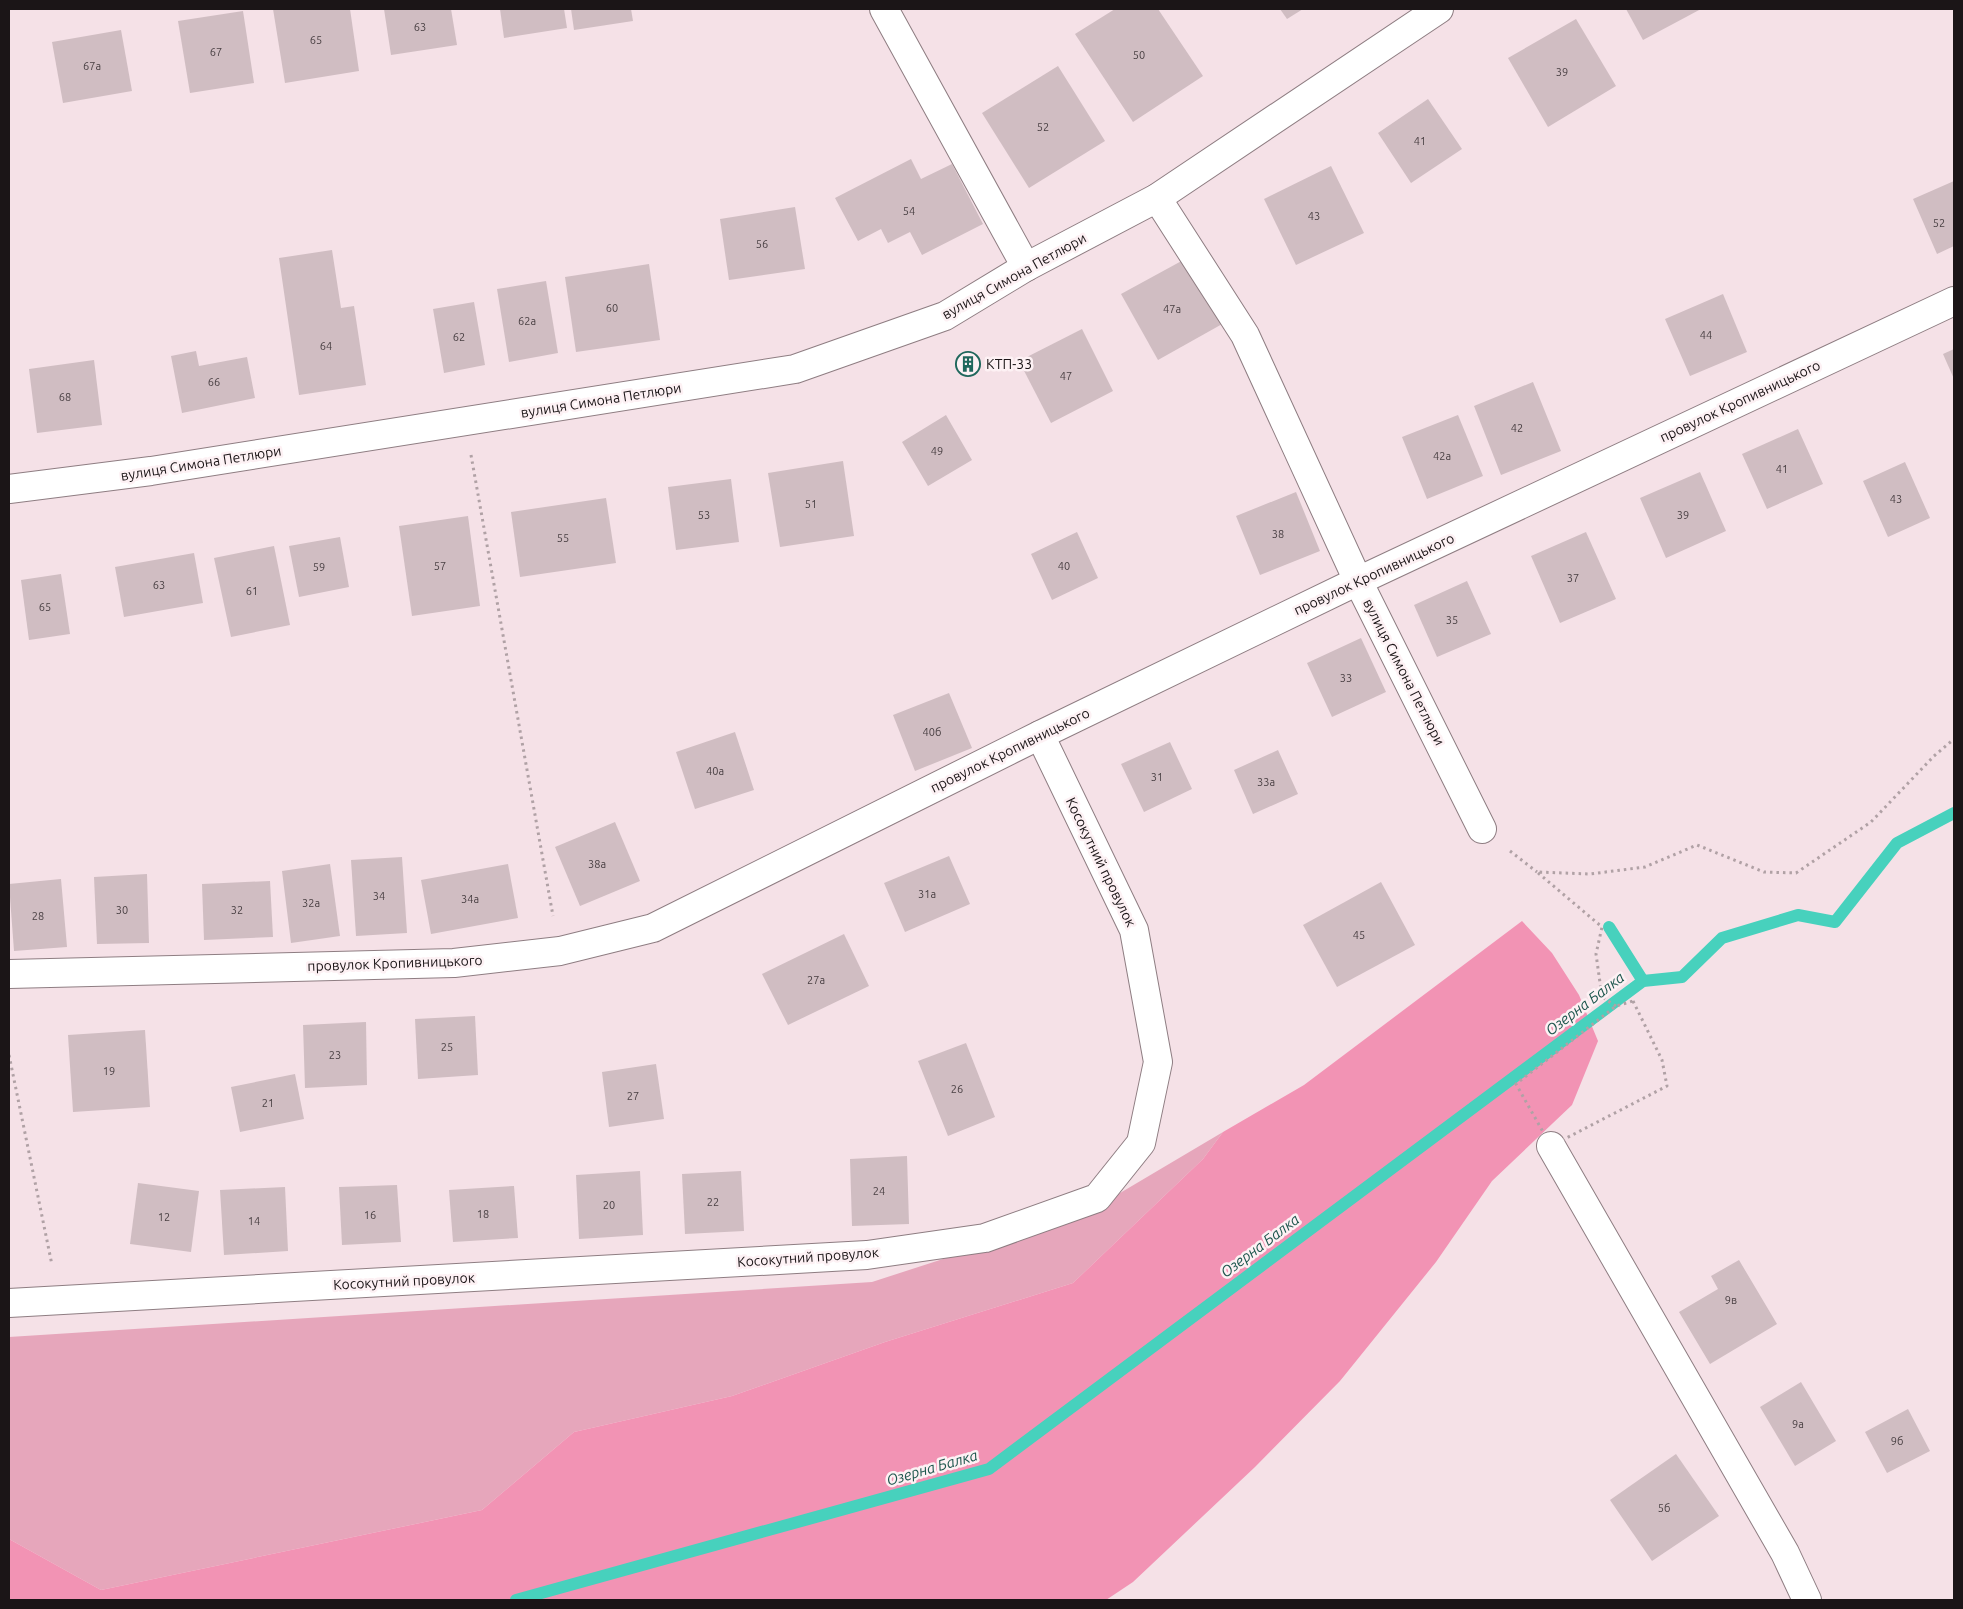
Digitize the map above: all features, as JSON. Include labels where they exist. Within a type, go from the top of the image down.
[{"type":"street","points":[[884,9],[1026,267]]},
{"type":"street","name":"вулиця Симона Петлюри","points":[[9,489],[151,471],[794,369],[946,316],[1026,267],[1158,198],[1439,9]]},
{"type":"street","name":"вулиця Симона Петлюри","points":[[1158,198],[1244,335],[1358,581],[1482,829]]},
{"type":"street","name":"провулок Кропивницького","points":[[9,974],[454,963],[560,951],[653,928],[1040,735],[1358,581],[1954,301]]},
{"type":"street","name":"Косокутний провулок","points":[[9,1303],[866,1255],[985,1238],[1097,1198],[1141,1143],[1158,1062],[1134,930],[1040,735]]},
{"type":"street","points":[[1551,1146],[1785,1552],[1806,1600]]},
{"type":"path","points":[[465,422],[560,951]]},
{"type":"path","points":[[1616,1006],[1602,998],[1596,954],[1602,927],[1537,872],[1590,874],[1645,867],[1697,845],[1764,872],[1796,873],[1871,822],[1934,756],[1954,739]]},
{"type":"path","points":[[1633,1001],[1662,1060],[1667,1086],[1551,1146],[1516,1084],[1616,1006],[1633,1001]]},
{"type":"path","points":[[9,1055],[59,1301]]},
{"type":"shaded area","points":[[1522,921],[1552,953],[1579,995],[1598,1041],[1572,1105],[1492,1181],[1436,1262],[1340,1381],[1255,1467],[1133,1582],[1106,1600],[9,1600],[9,1539],[101,1590],[482,1510],[574,1432],[732,1396],[885,1342],[1073,1283],[1203,1159],[1223,1132],[1304,1085]]},
{"type":"shaded area","points":[[1223,1132],[1203,1159],[1073,1283],[885,1342],[732,1396],[574,1432],[482,1510],[101,1590],[9,1539],[9,1337],[872,1282],[1088,1212]]},
{"type":"building","points":[[273,9],[350,9],[359,71],[285,83]]},
{"type":"building","points":[[384,9],[451,9],[457,45],[391,55]]},
{"type":"building","points":[[500,9],[564,9],[567,28],[504,38]]},
{"type":"building","points":[[571,9],[631,9],[633,21],[574,30]]},
{"type":"building","points":[[1115,9],[1158,9],[1203,76],[1133,122],[1075,34]]},
{"type":"building","points":[[1280,9],[1303,9],[1287,19]]},
{"type":"building","points":[[1626,9],[1701,9],[1643,40]]},
{"type":"building","points":[[243,11],[254,83],[190,93],[178,21]]},
{"type":"building","points":[[1576,19],[1616,86],[1548,127],[1508,58]]},
{"type":"building","points":[[121,30],[132,91],[63,103],[52,42]]},
{"type":"building","points":[[1058,66],[1105,141],[1029,188],[982,113]]},
{"type":"building","points":[[1428,99],[1462,149],[1411,183],[1378,133]]},
{"type":"building","points":[[911,159],[921,179],[952,164],[983,224],[922,255],[910,232],[888,243],[881,229],[858,241],[835,198]]},
{"type":"building","points":[[1331,166],[1364,233],[1296,265],[1264,199]]},
{"type":"building","points":[[1954,181],[1954,246],[1937,254],[1913,199]]},
{"type":"building","points":[[795,207],[805,269],[729,280],[720,219]]},
{"type":"building","points":[[332,250],[341,308],[354,306],[366,385],[299,395],[279,258]]},
{"type":"building","points":[[1187,258],[1224,323],[1158,360],[1121,294]]},
{"type":"building","points":[[649,264],[660,340],[576,352],[565,277]]},
{"type":"building","points":[[546,281],[558,353],[509,362],[497,289]]},
{"type":"building","points":[[1723,294],[1747,352],[1690,376],[1665,319]]},
{"type":"building","points":[[474,302],[485,365],[444,373],[433,309]]},
{"type":"building","points":[[1082,329],[1113,391],[1051,423],[1019,361]]},
{"type":"building","points":[[1954,349],[1954,379],[1943,354]]},
{"type":"building","points":[[196,351],[199,366],[247,357],[255,398],[182,413],[171,356]]},
{"type":"building","name":"КТП-33","points":[[971,352],[979,368],[965,375],[957,360]]},
{"type":"building","points":[[94,360],[102,425],[37,433],[29,369]]},
{"type":"building","points":[[1533,382],[1561,451],[1501,475],[1474,406]]},
{"type":"building","points":[[946,415],[972,460],[928,486],[902,442]]},
{"type":"building","points":[[1458,415],[1483,476],[1427,499],[1402,437]]},
{"type":"building","points":[[1798,429],[1823,484],[1767,509],[1742,454]]},
{"type":"building","points":[[843,461],[854,536],[780,547],[768,473]]},
{"type":"building","points":[[1905,462],[1930,518],[1888,537],[1863,481]]},
{"type":"building","points":[[1700,472],[1726,531],[1666,558],[1640,498]]},
{"type":"building","points":[[731,479],[739,542],[676,550],[668,487]]},
{"type":"building","points":[[1296,492],[1320,551],[1260,575],[1236,516]]},
{"type":"building","points":[[606,498],[616,563],[520,577],[511,512]]},
{"type":"building","points":[[468,516],[480,606],[412,616],[399,526]]},
{"type":"building","points":[[1077,532],[1098,578],[1052,600],[1031,554]]},
{"type":"building","points":[[1586,532],[1616,599],[1560,623],[1531,556]]},
{"type":"building","points":[[340,537],[349,587],[299,597],[289,546]]},
{"type":"building","points":[[274,546],[290,625],[231,637],[214,558]]},
{"type":"building","points":[[194,553],[203,603],[124,617],[115,567]]},
{"type":"building","points":[[61,574],[70,634],[29,640],[21,580]]},
{"type":"building","points":[[1467,581],[1491,634],[1437,657],[1414,605]]},
{"type":"building","points":[[1361,638],[1386,692],[1332,717],[1307,663]]},
{"type":"building","points":[[949,693],[972,748],[915,771],[893,715]]},
{"type":"building","points":[[735,732],[754,790],[695,809],[676,752]]},
{"type":"building","points":[[1170,742],[1192,789],[1144,812],[1121,764]]},
{"type":"building","points":[[1278,750],[1298,794],[1253,814],[1234,770]]},
{"type":"building","points":[[615,822],[640,881],[580,906],[555,847]]},
{"type":"building","points":[[949,856],[970,904],[905,932],[884,883]]},
{"type":"building","points":[[402,857],[407,933],[356,936],[351,860]]},
{"type":"building","points":[[330,864],[340,936],[291,943],[282,871]]},
{"type":"building","points":[[508,864],[518,918],[431,934],[421,880]]},
{"type":"building","points":[[147,874],[149,943],[97,944],[94,877]]},
{"type":"building","points":[[61,879],[67,947],[14,951],[9,884]]},
{"type":"building","points":[[270,881],[273,937],[204,940],[202,884]]},
{"type":"building","points":[[1381,882],[1415,945],[1337,987],[1303,925]]},
{"type":"building","points":[[844,934],[869,986],[788,1025],[762,974]]},
{"type":"building","points":[[475,1016],[478,1075],[418,1079],[415,1019]]},
{"type":"building","points":[[366,1022],[367,1085],[305,1088],[303,1025]]},
{"type":"building","points":[[145,1030],[150,1107],[73,1112],[68,1035]]},
{"type":"building","points":[[966,1043],[995,1117],[948,1136],[918,1061]]},
{"type":"building","points":[[656,1064],[664,1119],[609,1127],[602,1072]]},
{"type":"building","points":[[295,1074],[304,1119],[240,1132],[231,1087]]},
{"type":"building","points":[[907,1156],[909,1224],[852,1226],[850,1159]]},
{"type":"building","points":[[640,1171],[643,1235],[579,1239],[576,1175]]},
{"type":"building","points":[[741,1171],[744,1231],[685,1234],[682,1174]]},
{"type":"building","points":[[138,1183],[199,1191],[191,1252],[130,1244]]},
{"type":"building","points":[[397,1185],[401,1242],[342,1245],[339,1187]]},
{"type":"building","points":[[514,1186],[518,1238],[453,1242],[449,1190]]},
{"type":"building","points":[[285,1187],[288,1251],[224,1255],[220,1190]]},
{"type":"building","points":[[1739,1260],[1777,1324],[1710,1364],[1679,1312],[1718,1289],[1711,1276]]},
{"type":"building","points":[[1801,1382],[1836,1441],[1795,1466],[1760,1407]]},
{"type":"building","points":[[1908,1409],[1930,1451],[1887,1473],[1865,1432]]},
{"type":"building","points":[[1676,1454],[1719,1516],[1652,1561],[1610,1500]]},
{"type":"waterway","name":"Озерна Балка","points":[[516,1600],[989,1469],[1643,981],[1682,977],[1722,938],[1798,915],[1835,922],[1897,843],[1954,813]]},
{"type":"waterway","points":[[1609,927],[1643,981]]},
{"type":"place","name":"КТП-33","points":[[968,364]]}]
